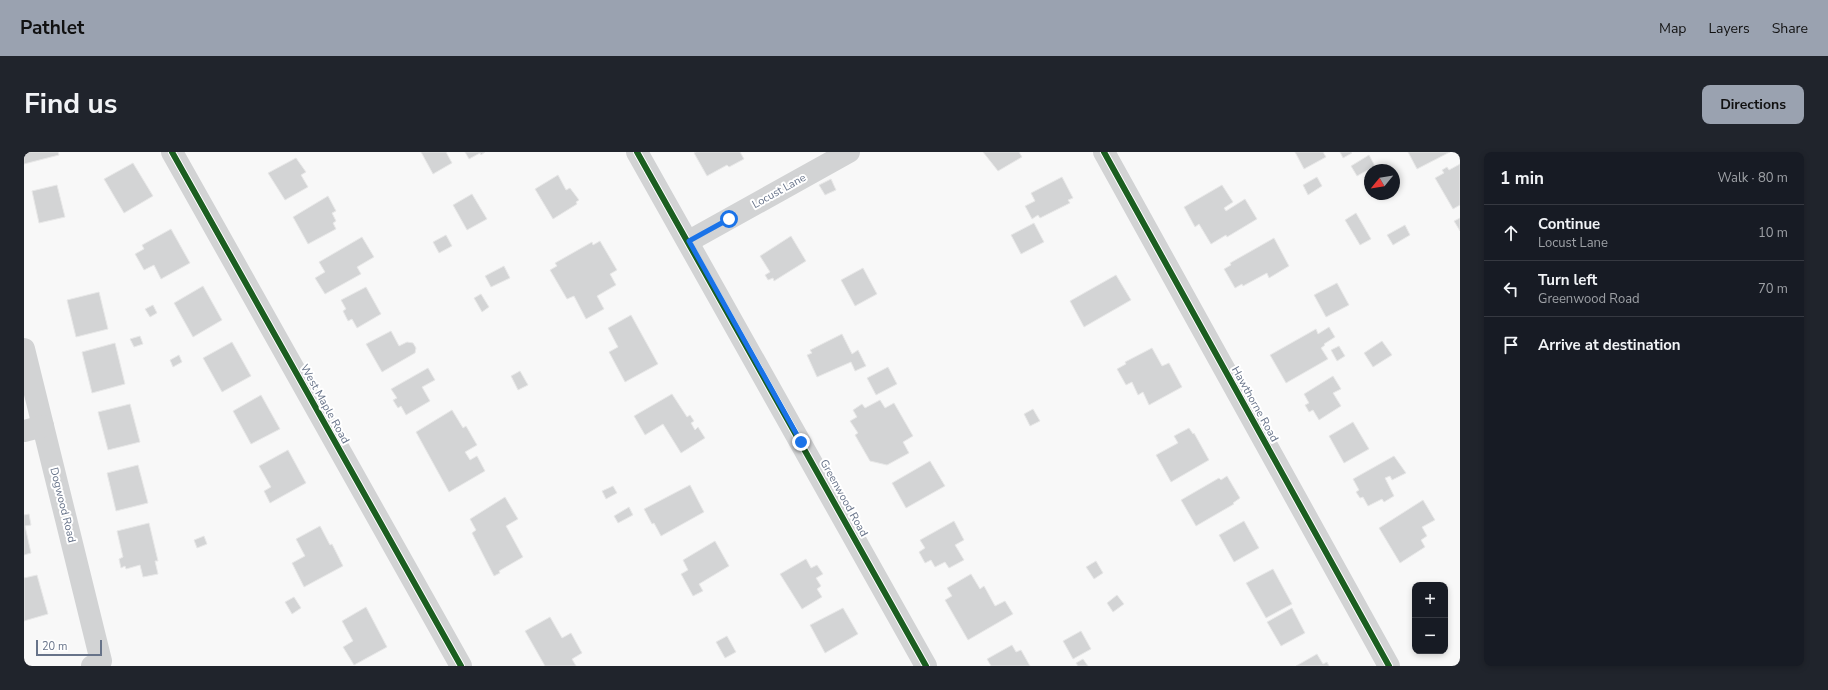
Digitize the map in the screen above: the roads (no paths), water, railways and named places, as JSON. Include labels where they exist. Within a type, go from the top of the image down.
[{"type":"street","name":"West Maple Road","points":[[172,152],[460,666]]},
{"type":"street","name":"Greenwood Road","points":[[637,152],[689,241],[926,666]]},
{"type":"street","name":"Locust Lane","points":[[689,241],[848,152]]},
{"type":"street","name":"Hawthorne Road","points":[[1104,152],[1389,666]]},
{"type":"street","name":"Dogwood Road","points":[[24,349],[34,428],[97,664]]}]
